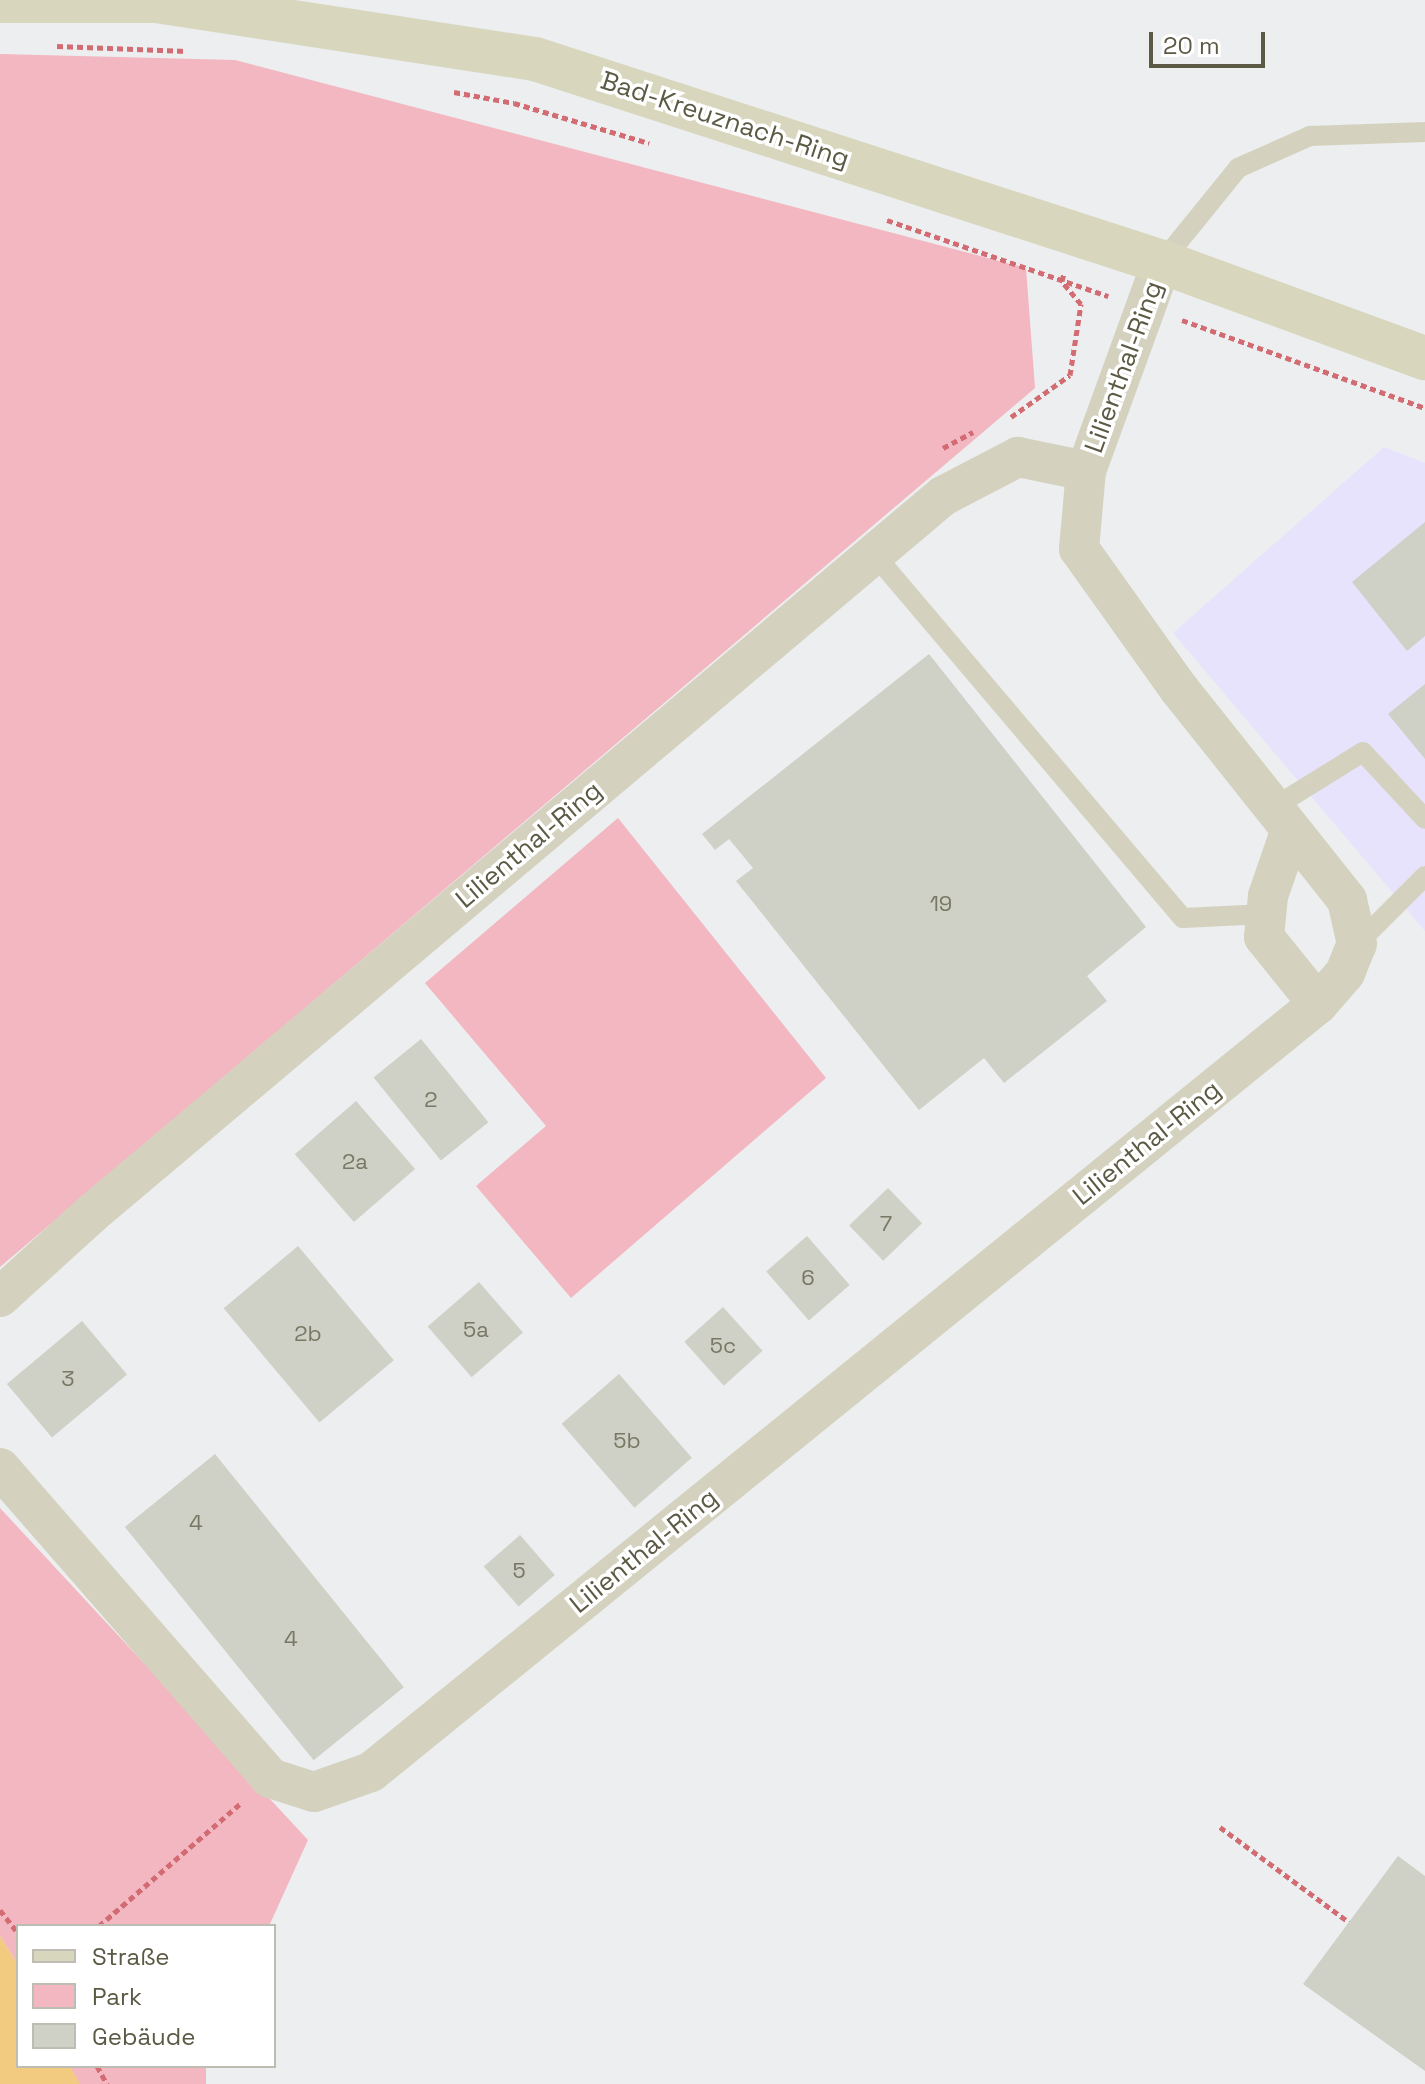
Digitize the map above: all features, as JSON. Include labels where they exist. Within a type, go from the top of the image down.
[{"type":"main road","name":"Bad-Kreuznach-Ring","points":[[0,1],[156,1],[535,59],[1162,262],[1425,358]]},
{"type":"street","name":"Lilienthal-Ring","points":[[270,1778],[314,1792],[371,1772],[1318,1004],[1345,973],[1357,944],[1347,900],[1280,820],[1079,549],[1086,471],[1162,262]]},
{"type":"street","name":"Lilienthal-Ring","points":[[0,1297],[90,1215],[943,496],[1018,457],[1086,471]]},
{"type":"street","points":[[1280,820],[1277,862],[1264,937],[1318,1004]]},
{"type":"street","points":[[0,1468],[270,1778]]},
{"type":"lane","points":[[1162,262],[1238,168],[1310,136],[1425,132]]},
{"type":"lane","points":[[874,554],[1183,918],[1266,914]]},
{"type":"lane","points":[[1280,820],[1363,752],[1425,819]]},
{"type":"lane","points":[[1357,944],[1425,876]]},
{"type":"path","points":[[47,46],[204,53]]},
{"type":"path","points":[[441,90],[514,103],[659,146]]},
{"type":"path","points":[[875,216],[1425,408]]},
{"type":"path","points":[[101,1924],[270,1778]]},
{"type":"path","points":[[1220,1827],[1349,1922]]},
{"type":"path","points":[[0,1910],[16,1930]]},
{"type":"shaded area","points":[[1384,447],[1425,463],[1425,931],[1173,633]]},
{"type":"shaded area","points":[[0,1936],[16,1962],[16,2068],[71,2068],[80,2084],[0,2084]]},
{"type":"green space","points":[[0,54],[235,60],[1026,268],[1035,388],[0,1267]]},
{"type":"green space","points":[[618,818],[826,1078],[571,1298],[476,1186],[546,1126],[425,983]]},
{"type":"green space","points":[[0,1508],[308,1840],[270,1924],[16,1924],[16,1962],[0,1936]]},
{"type":"green space","points":[[70,2068],[206,2068],[206,2084],[70,2084]]},
{"type":"building","points":[[1425,522],[1425,636],[1407,651],[1352,582]]},
{"type":"building","points":[[929,654],[1146,927],[1087,976],[1107,1001],[1004,1083],[984,1058],[919,1110],[736,881],[753,868],[729,839],[715,850],[702,834]]},
{"type":"building","points":[[1425,684],[1425,759],[1388,714]]},
{"type":"building","points":[[421,1039],[488,1122],[441,1161],[374,1077]]},
{"type":"building","points":[[356,1101],[415,1169],[354,1222],[295,1154]]},
{"type":"building","points":[[888,1188],[922,1223],[883,1261],[849,1226]]},
{"type":"building","points":[[807,1236],[850,1285],[809,1320],[766,1271]]},
{"type":"building","points":[[298,1246],[394,1360],[319,1422],[224,1308]]},
{"type":"building","points":[[479,1282],[523,1333],[472,1377],[428,1327]]},
{"type":"building","points":[[723,1307],[762,1351],[724,1386],[684,1342]]},
{"type":"building","points":[[82,1321],[127,1375],[52,1438],[7,1384]]},
{"type":"building","points":[[619,1374],[692,1458],[634,1508],[562,1424]]},
{"type":"building","points":[[215,1454],[404,1687],[314,1760],[125,1527]]},
{"type":"building","points":[[520,1535],[555,1575],[519,1606],[484,1566]]},
{"type":"building","points":[[1398,1856],[1425,1876],[1425,2071],[1303,1984]]}]
